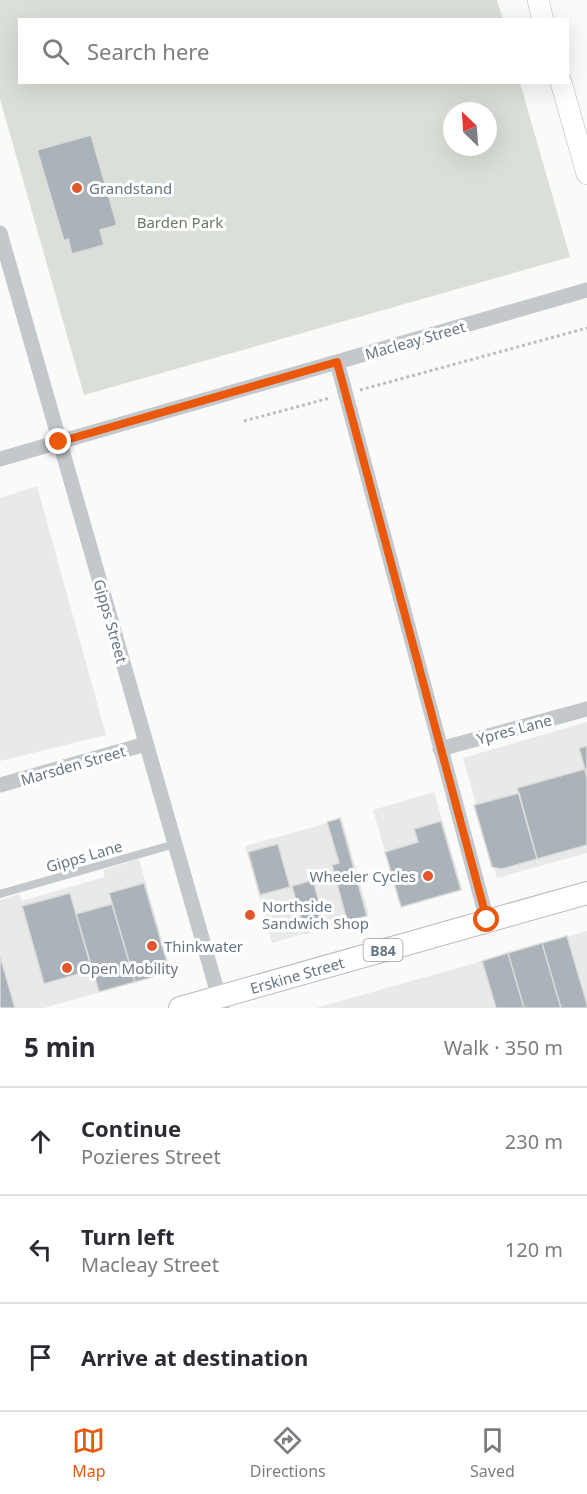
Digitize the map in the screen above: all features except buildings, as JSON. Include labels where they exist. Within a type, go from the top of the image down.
[{"type":"main road","name":"Erskine Street","points":[[180,1008],[220,1002],[487,920],[587,893]]},
{"type":"street","points":[[538,0],[542,18]]},
{"type":"street","points":[[562,84],[587,174]]},
{"type":"street","name":"Gipps Street","points":[[0,233],[220,1002]]},
{"type":"street","name":"Macleay Street","points":[[0,459],[587,290]]},
{"type":"street","points":[[337,362],[487,920]]},
{"type":"street","name":"Ypres Lane","points":[[440,749],[587,708]]},
{"type":"street","name":"Marsden Street","points":[[0,785],[146,744]]},
{"type":"lane","name":"Gipps Lane","points":[[0,894],[175,844]]},
{"type":"path","points":[[244,421],[587,328]]},
{"type":"shaded area","points":[[37,486],[106,735],[0,761],[0,498]]},
{"type":"shaded area","points":[[587,722],[587,853],[497,878],[463,758]]},
{"type":"shaded area","points":[[434,792],[462,888],[401,906],[373,810]]},
{"type":"shaded area","points":[[342,819],[369,915],[272,943],[245,846]]},
{"type":"shaded area","points":[[139,859],[171,972],[44,1008],[0,1008],[0,900],[19,894],[22,901],[105,877],[103,870]]},
{"type":"shaded area","points":[[587,931],[587,1008],[316,1008],[461,967]]},
{"type":"green space","name":"Barden Park","points":[[0,0],[497,0],[503,18],[18,18],[18,84],[520,84],[570,257],[84,395],[0,99]]},
{"type":"place","name":"Grandstand","points":[[77,188]]},
{"type":"place","name":"Wheeler Cycles","points":[[428,876]]},
{"type":"place","name":"Northside Sandwich Shop","points":[[250,915]]},
{"type":"place","name":"Thinkwater","points":[[152,946]]},
{"type":"place","name":"Open Mobility","points":[[67,968]]},
{"type":"route","points":[[59,442],[337,362],[487,920]]}]
